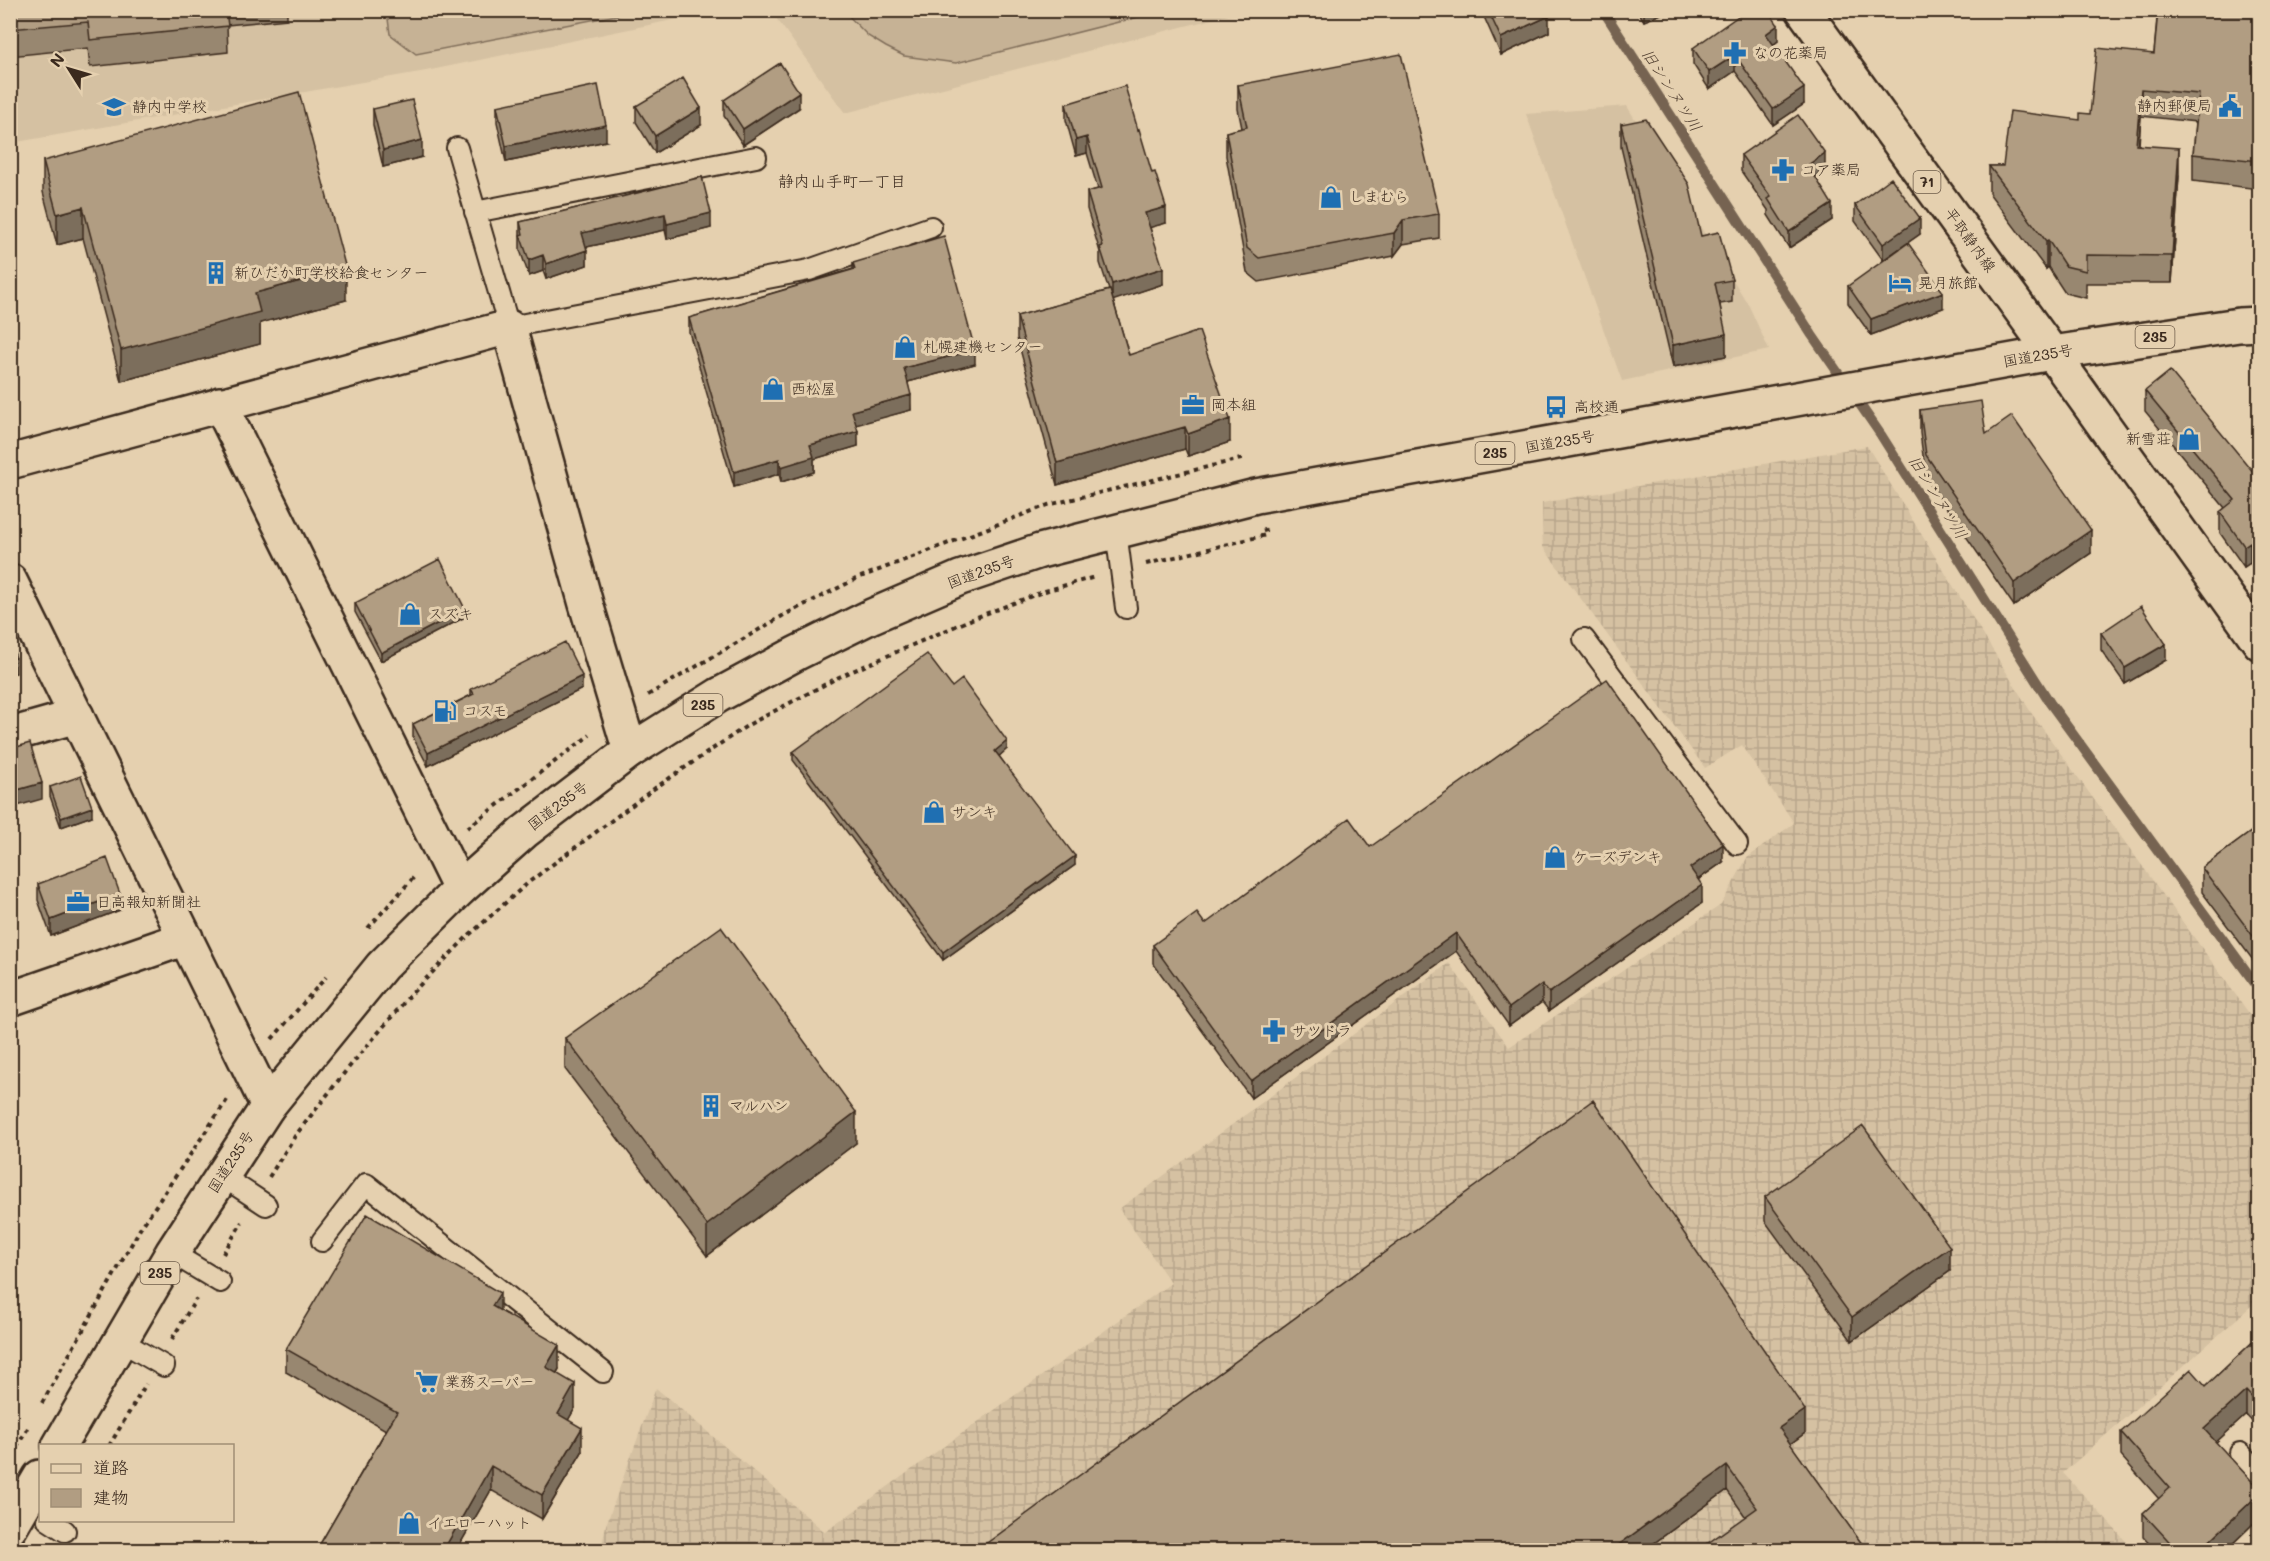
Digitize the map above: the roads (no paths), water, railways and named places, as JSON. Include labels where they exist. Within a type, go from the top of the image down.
[{"type":"main road","name":"平取静内線","points":[[1803,10],[2259,643]]},
{"type":"main road","name":"国道235号","points":[[60,1444],[172,1253],[268,1106],[382,966],[459,889],[524,832],[630,751],[719,695],[797,653],[872,616],[960,578],[1040,551],[1256,496],[2052,353],[2259,324]]},
{"type":"main road","points":[[10,462],[509,327],[630,751]]},
{"type":"main road","points":[[220,404],[459,889]]},
{"type":"main road","points":[[10,581],[268,1106]]},
{"type":"main road","points":[[10,735],[77,716]]},
{"type":"main road","points":[[10,999],[186,938]]},
{"type":"main road","points":[[27,1514],[39,1480]]},
{"type":"lane","points":[[457,148],[509,327],[809,270],[931,227]]},
{"type":"lane","points":[[475,212],[756,157]]},
{"type":"lane","points":[[1116,531],[1126,608]]},
{"type":"lane","points":[[1584,639],[1737,844]]},
{"type":"lane","points":[[222,1176],[261,1201]]},
{"type":"lane","points":[[322,1241],[366,1184],[603,1372]]},
{"type":"lane","points":[[172,1253],[214,1279]]},
{"type":"lane","points":[[121,1341],[161,1364]]},
{"type":"lane","points":[[2240,1453],[2259,1474]]},
{"type":"lane","points":[[45,1522],[65,1531]]},
{"type":"waterway","name":"旧シンヌツ川","points":[[1603,10],[1812,335],[1881,435],[2050,703],[2260,990]]},
{"type":"place","name":"なの花薬局","points":[[1735,53]]},
{"type":"place","name":"静内郵便局","points":[[2230,106]]},
{"type":"place","name":"静内中学校","points":[[114,107]]},
{"type":"place","name":"コア薬局","points":[[1783,170]]},
{"type":"place","name":"しまむら","points":[[1331,197]]},
{"type":"place","name":"新ひだか町学校給食センター","points":[[216,273]]},
{"type":"place","name":"晃月旅館","points":[[1900,283]]},
{"type":"place","name":"札幌建機センター","points":[[905,347]]},
{"type":"place","name":"西松屋","points":[[773,389]]},
{"type":"place","name":"岡本組","points":[[1193,405]]},
{"type":"place","name":"高校通","points":[[1556,407]]},
{"type":"place","name":"新雪荘","points":[[2189,439]]},
{"type":"place","name":"スズキ","points":[[410,614]]},
{"type":"place","name":"コスモ","points":[[445,711]]},
{"type":"place","name":"サンキ","points":[[934,812]]},
{"type":"place","name":"ケーズデンキ","points":[[1555,857]]},
{"type":"place","name":"日高報知新聞社","points":[[78,902]]},
{"type":"place","name":"サツドラ","points":[[1274,1031]]},
{"type":"place","name":"マルハン","points":[[711,1106]]},
{"type":"place","name":"業務スーパー","points":[[427,1382]]},
{"type":"place","name":"イエローハット","points":[[409,1523]]},
{"type":"district","name":"静内山手町一丁目","points":[[842,181]]}]
